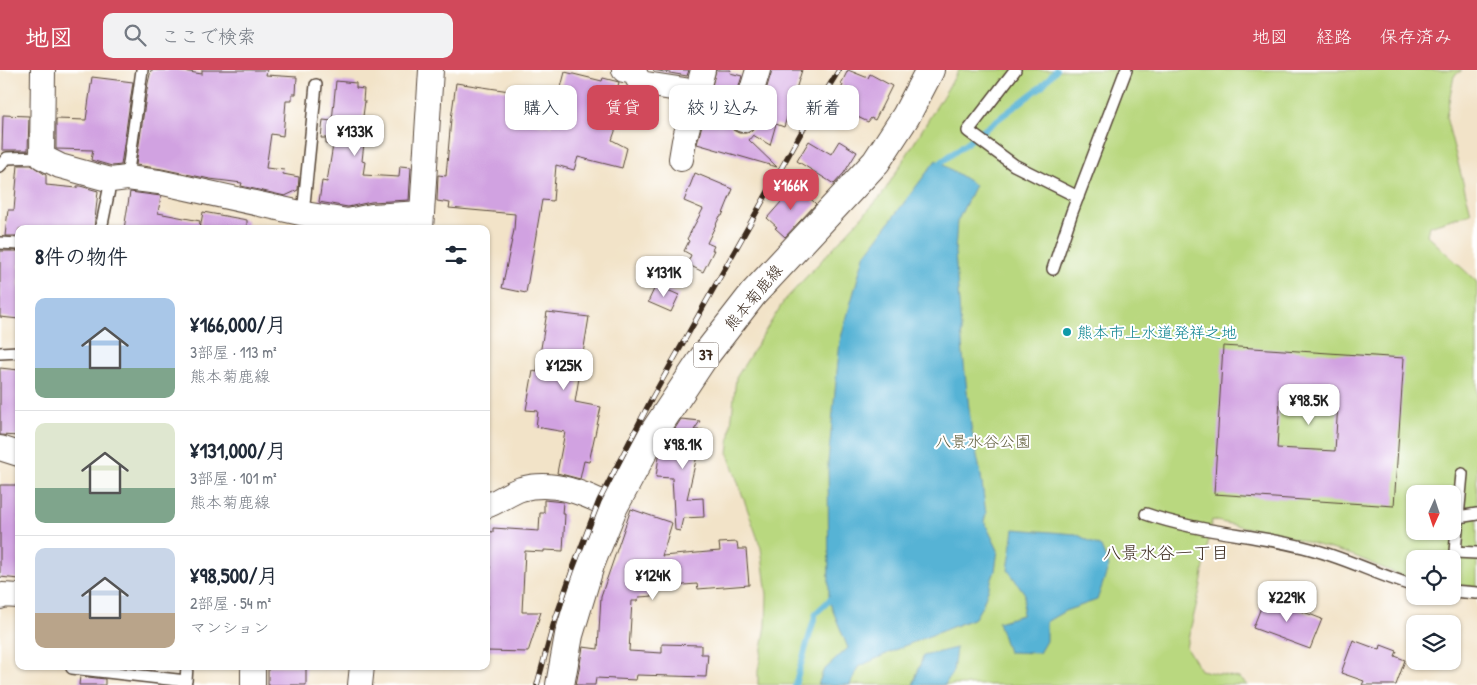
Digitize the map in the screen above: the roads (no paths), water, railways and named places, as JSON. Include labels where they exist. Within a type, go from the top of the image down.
[{"type":"main road","name":"熊本菊鹿線","points":[[560,685],[569,634],[590,565],[613,508],[654,432],[704,357],[753,294],[876,162],[906,116],[930,70]]},
{"type":"street","points":[[43,70],[42,157],[60,166],[119,179],[159,182],[303,219],[348,221],[372,216],[421,221],[431,70]]},
{"type":"street","points":[[754,85],[758,70]]},
{"type":"street","points":[[634,72],[640,83],[700,81],[681,159]]},
{"type":"street","points":[[0,448],[15,453]]},
{"type":"street","points":[[490,504],[519,490],[538,485],[562,487],[613,508]]},
{"type":"street","points":[[0,596],[15,596]]},
{"type":"street","points":[[360,685],[362,670]]},
{"type":"lane","points":[[102,225],[119,179],[142,70]]},
{"type":"lane","points":[[1015,70],[968,131],[1014,165],[1078,197]]},
{"type":"lane","points":[[1053,269],[1126,70]]},
{"type":"lane","points":[[303,219],[316,85]]},
{"type":"lane","points":[[0,166],[7,158],[42,157]]},
{"type":"lane","points":[[0,243],[15,244]]},
{"type":"lane","points":[[0,353],[15,352]]},
{"type":"lane","points":[[1461,485],[1462,474]]},
{"type":"lane","points":[[1146,514],[1170,522],[1303,547],[1333,555],[1406,583]]},
{"type":"lane","points":[[1461,517],[1477,514]]},
{"type":"lane","points":[[1456,540],[1455,552],[1477,553]]},
{"type":"lane","points":[[1461,592],[1477,594]]},
{"type":"lane","points":[[90,670],[186,681],[187,670]]},
{"type":"water","points":[[936,160],[975,185],[957,222],[955,252],[971,426],[981,475],[986,514],[984,521],[998,550],[995,571],[982,606],[975,618],[904,646],[858,667],[850,685],[818,685],[823,671],[848,648],[829,601],[828,462],[840,341],[864,256]]},
{"type":"water","points":[[1014,529],[1076,534],[1101,547],[1109,566],[1097,600],[1065,611],[1046,622],[1046,641],[1039,653],[1008,652],[998,622],[1022,615],[1025,594],[1008,570]]},
{"type":"water","points":[[956,648],[953,671],[945,685],[913,685],[923,656]]},
{"type":"waterway","points":[[935,167],[1042,86],[1056,70]]},
{"type":"waterway","points":[[795,685],[816,613],[835,595]]},
{"type":"railway","points":[[537,685],[553,626],[599,501],[652,398],[810,117],[839,70]]},
{"type":"place","name":"熊本市上水道発祥之地","points":[[1067,332]]},
{"type":"district","name":"八景水谷一丁目","points":[[1166,553]]},
{"type":"park label","name":"八景水谷公園","points":[[983,441]]}]
